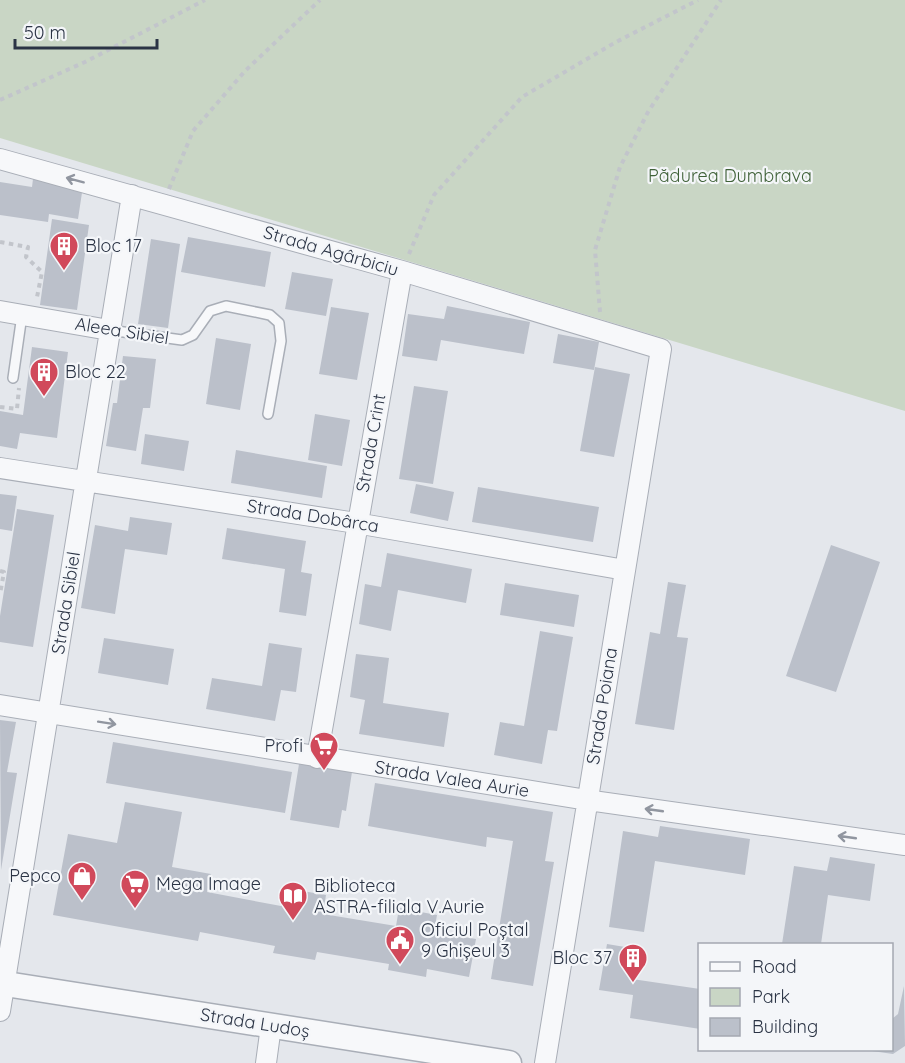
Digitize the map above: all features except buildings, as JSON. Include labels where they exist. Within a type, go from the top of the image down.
[{"type":"street","name":"Strada Agârbiciu","points":[[0,159],[402,271],[661,349]]},
{"type":"street","name":"Strada Sibiel","points":[[0,1011],[2,983],[49,714],[132,195]]},
{"type":"street","name":"Strada Crint","points":[[317,758],[356,523],[402,271]]},
{"type":"street","name":"Aleea Sibiel","points":[[0,311],[109,330]]},
{"type":"street","name":"Strada Poiana","points":[[544,1063],[661,349]]},
{"type":"street","name":"Strada Dobârca","points":[[0,468],[85,479],[356,523],[625,570]]},
{"type":"street","name":"Strada Valea Aurie","points":[[0,705],[587,800],[905,845]]},
{"type":"street","name":"Strada Ludoș","points":[[2,983],[509,1063]]},
{"type":"street","points":[[266,1063],[271,1026]]},
{"type":"lane","name":"Aleea Sibiel","points":[[109,330],[182,340],[193,335],[210,311],[226,306],[270,315],[279,323],[281,341],[268,414]]},
{"type":"lane","points":[[13,378],[22,315]]},
{"type":"path","points":[[0,100],[86,62],[205,0]]},
{"type":"path","points":[[163,204],[193,131],[245,71],[320,0]]},
{"type":"path","points":[[402,271],[434,195],[522,96],[616,42],[698,0]]},
{"type":"path","points":[[604,332],[597,293],[595,250],[620,167],[648,112],[721,0]]},
{"type":"path","points":[[0,242],[28,247],[26,257],[42,272],[37,297]]},
{"type":"path","points":[[0,571],[4,572],[0,594]]},
{"type":"green space","name":"Pădurea Dumbrava","points":[[0,0],[905,0],[905,411],[0,138]]},
{"type":"place","name":"Bloc 17","points":[[64,272]]},
{"type":"place","name":"Bloc 22","points":[[44,398]]},
{"type":"place","name":"Profi","points":[[324,772]]},
{"type":"place","name":"Pepco","points":[[82,902]]},
{"type":"place","name":"Mega Image","points":[[135,910]]},
{"type":"place","name":"Biblioteca ASTRA-filiala V.Aurie","points":[[293,922]]},
{"type":"place","name":"Oficiul Poștal 9 Ghișeul 3","points":[[400,966]]},
{"type":"place","name":"Bloc 37","points":[[633,984]]}]
